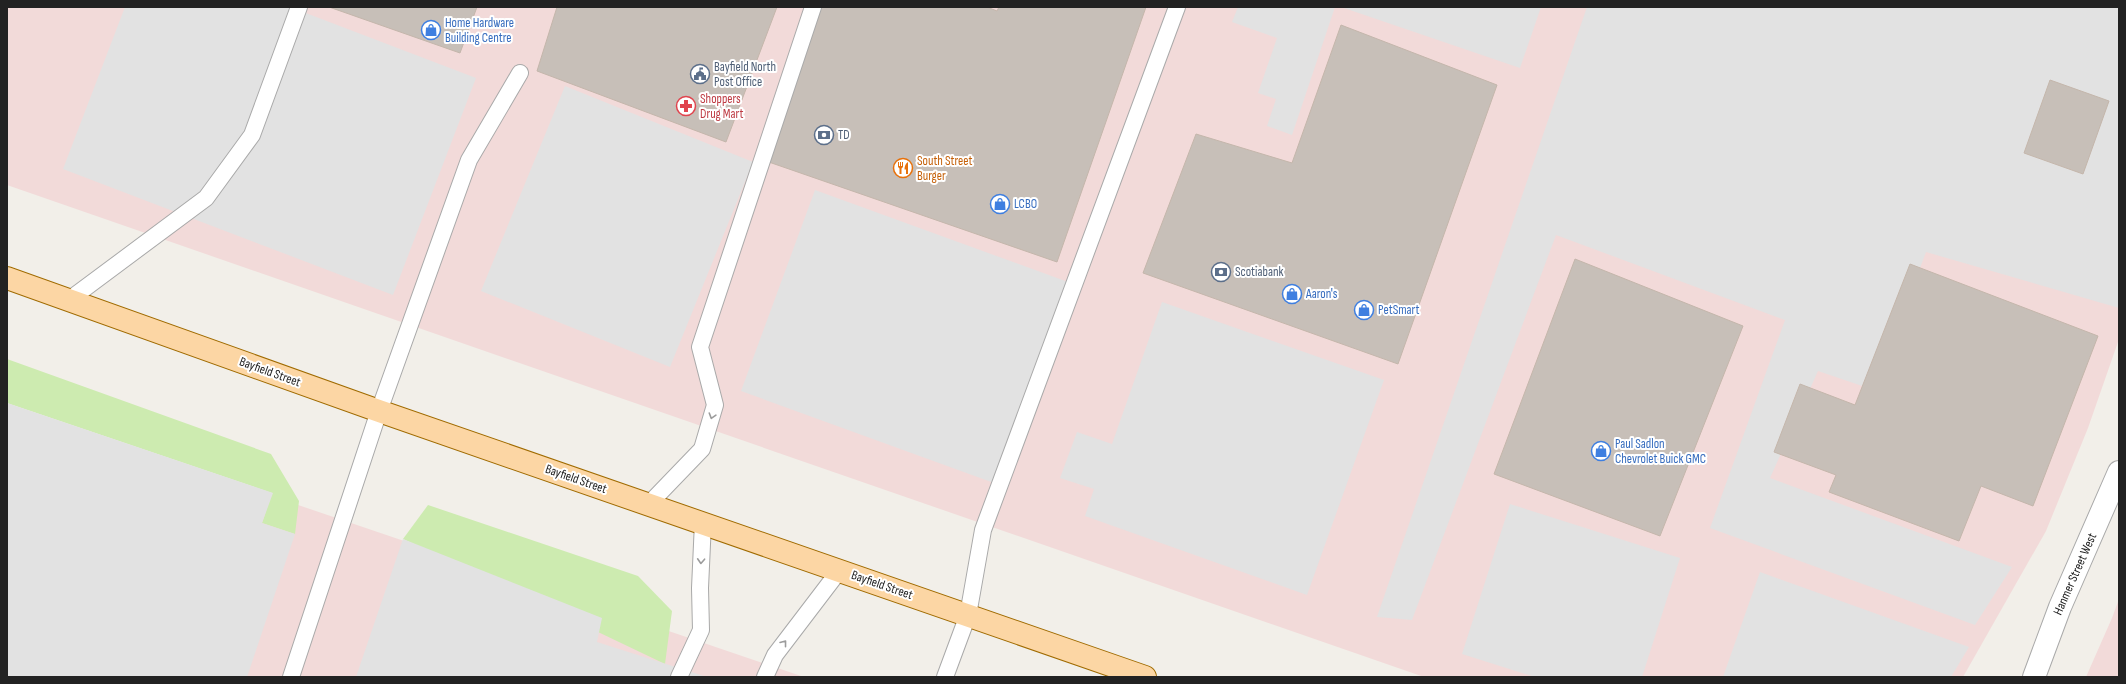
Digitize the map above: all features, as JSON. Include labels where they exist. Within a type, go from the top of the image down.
[{"type":"main road","name":"Bayfield Street","points":[[7,278],[379,411],[703,522],[1145,677]]},
{"type":"street","name":"Hanmer Street West","points":[[2034,677],[2060,607],[2119,472]]},
{"type":"lane","points":[[69,300],[206,198],[252,135],[299,7]]},
{"type":"lane","points":[[649,504],[702,449],[715,405],[700,347],[813,7]]},
{"type":"lane","points":[[945,677],[968,616],[983,530],[1177,7]]},
{"type":"lane","points":[[291,677],[379,411],[469,160],[520,73]]},
{"type":"lane","points":[[679,677],[701,630],[700,588],[703,522]]},
{"type":"lane","points":[[765,677],[775,655],[840,571]]},
{"type":"shaded area","points":[[7,7],[2119,7],[2119,339],[2088,428],[2046,531],[1963,677],[1424,677],[7,185]]},
{"type":"shaded area","points":[[125,7],[290,7],[476,78],[393,295],[63,169]]},
{"type":"shaded area","points":[[1238,7],[1335,7],[1292,135],[1267,126],[1276,99],[1258,93],[1277,38],[1232,22]]},
{"type":"shaded area","points":[[1341,7],[1541,7],[1520,68]]},
{"type":"shaded area","points":[[1587,7],[2119,7],[2119,308],[1926,252],[1874,390],[1818,371],[1770,478],[2012,567],[1975,625],[1710,528],[1785,320],[1556,235],[1412,620],[1377,617]]},
{"type":"shaded area","points":[[565,86],[753,162],[670,367],[481,291]]},
{"type":"shaded area","points":[[815,190],[1068,282],[994,483],[741,391]]},
{"type":"shaded area","points":[[1162,302],[1384,380],[1307,595],[1085,516],[1094,489],[1060,478],[1077,432],[1112,444]]},
{"type":"shaded area","points":[[7,403],[273,493],[262,523],[295,534],[247,677],[7,677]]},
{"type":"shaded area","points":[[7,406],[804,677],[7,677]]},
{"type":"shaded area","points":[[1510,504],[1680,558],[1642,677],[1535,677],[1462,654]]},
{"type":"shaded area","points":[[403,539],[602,618],[597,642],[707,677],[356,677]]},
{"type":"shaded area","points":[[1760,572],[1969,647],[1951,677],[1723,677]]},
{"type":"shaded area","points":[[2119,599],[2119,677],[2086,677],[2112,618]]},
{"type":"green space","points":[[7,359],[271,454],[299,501],[295,534],[262,523],[272,493],[7,403]]},
{"type":"green space","points":[[428,505],[638,576],[672,611],[665,664],[403,539]]},
{"type":"building","name":"Home Hardware Building Centre","points":[[329,7],[477,7],[460,53]]},
{"type":"building","name":"Shoppers Drug Mart","points":[[557,7],[777,7],[726,142],[537,71]]},
{"type":"building","points":[[816,7],[987,7],[997,11],[999,7],[1146,7],[1057,262],[763,160]]},
{"type":"building","points":[[1341,25],[1497,85],[1398,364],[1143,273],[1196,134],[1292,163]]},
{"type":"building","points":[[2050,80],[2109,101],[2083,174],[2024,153]]},
{"type":"building","points":[[1575,259],[1743,326],[1660,536],[1494,474]]},
{"type":"building","points":[[1910,264],[2098,336],[2033,506],[1981,486],[1959,541],[1829,492],[1836,475],[1774,452],[1800,384],[1855,405]]},
{"type":"place","name":"Home Hardware Building Centre","points":[[431,30]]},
{"type":"place","name":"Bayfield North Post Office","points":[[700,74]]},
{"type":"place","name":"Shoppers Drug Mart","points":[[686,106]]},
{"type":"place","name":"TD","points":[[824,135]]},
{"type":"place","name":"South Street Burger","points":[[903,168]]},
{"type":"place","name":"LCBO","points":[[1000,204]]},
{"type":"place","name":"Scotiabank","points":[[1221,272]]},
{"type":"place","name":"Aaron's","points":[[1292,294]]},
{"type":"place","name":"PetSmart","points":[[1364,310]]},
{"type":"place","name":"Paul Sadlon Chevrolet Buick GMC","points":[[1601,451]]}]
